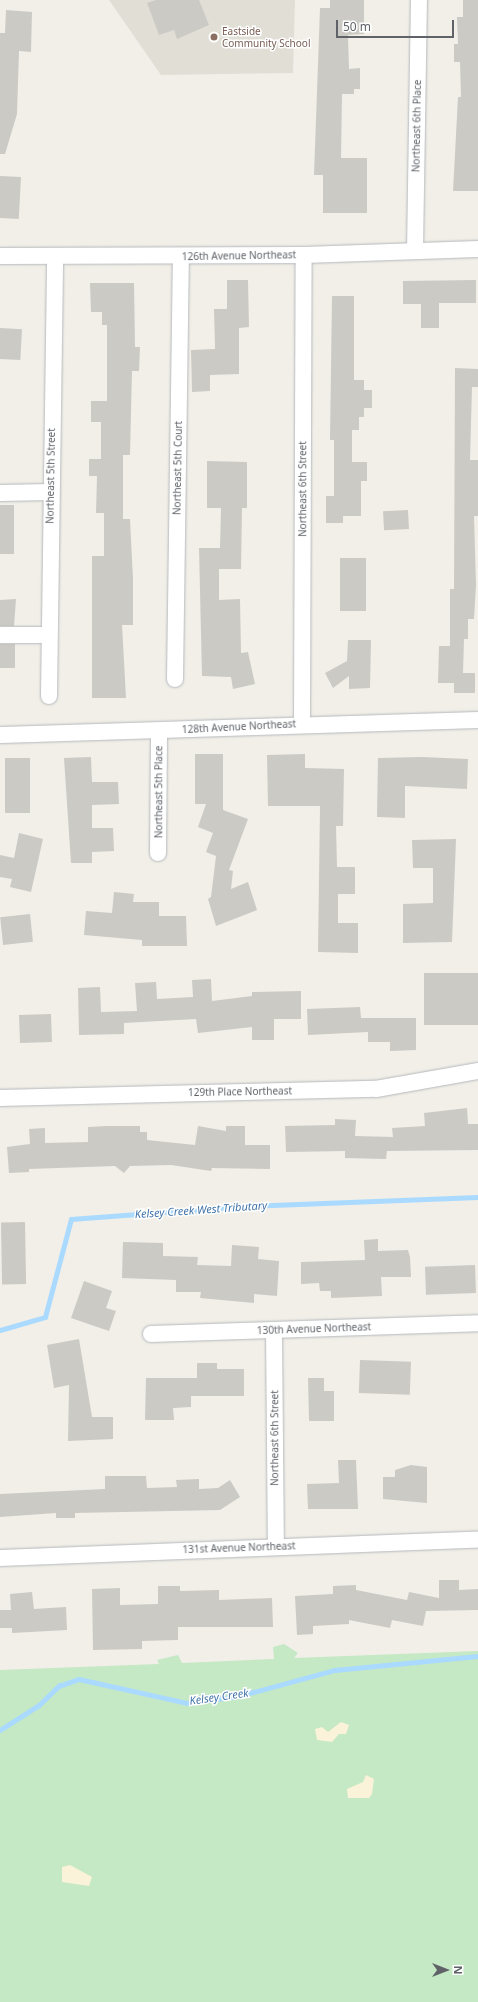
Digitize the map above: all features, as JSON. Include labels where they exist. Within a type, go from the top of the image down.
[{"type":"street","name":"Northeast 6th Place","points":[[414,251],[419,0]]},
{"type":"street","name":"126th Avenue Northeast","points":[[0,256],[304,255],[478,250]]},
{"type":"street","name":"Northeast 6th Street","points":[[302,723],[304,255]]},
{"type":"street","name":"Northeast 5th Street","points":[[50,696],[49,635],[56,256]]},
{"type":"street","name":"Northeast 5th Court","points":[[175,679],[181,256]]},
{"type":"street","points":[[0,493],[51,492]]},
{"type":"street","points":[[0,635],[49,635]]},
{"type":"street","name":"128th Avenue Northeast","points":[[0,735],[159,730],[302,723],[478,720]]},
{"type":"street","name":"Northeast 5th Place","points":[[158,853],[159,730]]},
{"type":"street","name":"129th Place Northeast","points":[[0,1098],[376,1089],[478,1071]]},
{"type":"street","name":"130th Avenue Northeast","points":[[151,1334],[478,1323]]},
{"type":"street","name":"Northeast 6th Street","points":[[274,1330],[276,1546]]},
{"type":"street","name":"131st Avenue Northeast","points":[[0,1558],[276,1546],[478,1540]]},
{"type":"shaded area","name":"Eastside Community School","points":[[109,0],[295,0],[293,73],[161,75]]},
{"type":"green space","points":[[284,1644],[298,1653],[294,1658],[478,1651],[478,2002],[0,2002],[0,1670],[159,1664],[157,1660],[178,1655],[182,1663],[274,1659],[273,1647]]},
{"type":"sand","points":[[341,1722],[349,1725],[346,1734],[339,1734],[332,1742],[317,1740],[315,1729],[322,1727],[328,1732]]},
{"type":"sand","points":[[366,1775],[374,1779],[372,1794],[369,1798],[348,1798],[347,1789],[363,1782]]},
{"type":"sand","points":[[70,1865],[92,1877],[89,1886],[62,1882],[62,1867]]},
{"type":"building","points":[[156,0],[199,0],[209,25],[177,39],[174,30],[159,35],[147,3]]},
{"type":"building","points":[[330,0],[364,0],[364,34],[348,35],[349,69],[360,68],[360,89],[354,89],[354,94],[342,94],[341,158],[367,158],[367,213],[323,213],[323,175],[314,175],[320,8],[330,8]]},
{"type":"building","points":[[463,0],[478,0],[478,191],[453,191],[458,97],[461,97],[460,62],[454,62],[454,44],[458,44],[457,17],[463,17]]},
{"type":"building","points":[[6,10],[32,12],[31,52],[19,51],[17,114],[5,154],[0,154],[0,33],[5,33]]},
{"type":"building","points":[[0,176],[21,177],[19,219],[0,218]]},
{"type":"building","points":[[227,280],[248,280],[249,327],[239,328],[239,374],[210,375],[210,391],[192,392],[191,350],[215,349],[214,309],[227,309]]},
{"type":"building","points":[[476,280],[476,303],[439,303],[439,328],[421,328],[421,304],[403,304],[403,281]]},
{"type":"building","points":[[90,283],[134,283],[135,347],[140,347],[139,371],[132,371],[130,455],[123,455],[123,519],[130,519],[133,579],[133,625],[122,625],[126,698],[92,698],[92,556],[104,556],[104,513],[96,513],[97,476],[89,476],[89,459],[101,459],[101,422],[91,422],[91,401],[107,401],[107,325],[102,325],[102,312],[91,312]]},
{"type":"building","points":[[332,296],[354,296],[354,380],[364,380],[364,390],[372,390],[372,408],[364,408],[364,417],[359,417],[359,430],[352,430],[352,462],[367,462],[367,481],[361,481],[361,516],[343,516],[343,523],[326,523],[326,496],[334,496],[334,440],[330,440]]},
{"type":"building","points":[[0,328],[22,329],[20,360],[0,359]]},
{"type":"building","points":[[455,368],[478,369],[478,387],[472,387],[470,460],[478,460],[478,516],[474,516],[476,585],[474,619],[468,619],[468,639],[464,639],[463,673],[475,673],[475,693],[454,693],[454,683],[438,683],[439,646],[450,646],[450,589],[454,589]]},
{"type":"building","points":[[207,461],[247,462],[247,508],[242,508],[241,569],[219,569],[219,600],[240,599],[241,653],[248,652],[255,684],[233,689],[231,677],[202,676],[199,548],[220,548],[221,508],[207,508]]},
{"type":"building","points":[[0,505],[14,505],[14,554],[0,554]]},
{"type":"building","points":[[408,510],[409,529],[384,530],[383,511]]},
{"type":"building","points":[[340,558],[366,558],[366,611],[340,611]]},
{"type":"building","points":[[16,599],[14,626],[0,626],[0,600]]},
{"type":"building","points":[[348,640],[371,640],[370,688],[349,689],[349,676],[333,688],[325,673],[347,661]]},
{"type":"building","points":[[0,644],[15,644],[15,668],[0,668]]},
{"type":"building","points":[[195,754],[223,754],[223,810],[248,819],[229,870],[233,871],[231,889],[248,882],[257,910],[216,926],[208,899],[211,897],[216,856],[206,852],[213,833],[198,827],[206,804],[195,804]]},
{"type":"building","points":[[305,754],[305,768],[344,769],[343,826],[336,826],[337,867],[355,867],[355,894],[338,894],[338,923],[358,923],[358,953],[318,952],[320,806],[268,806],[267,755]]},
{"type":"building","points":[[91,757],[92,782],[118,782],[119,804],[92,805],[92,828],[113,828],[114,851],[92,852],[92,863],[71,863],[64,758]]},
{"type":"building","points":[[422,757],[468,759],[467,789],[405,786],[405,818],[377,817],[378,758]]},
{"type":"building","points":[[5,758],[30,758],[30,813],[5,813]]},
{"type":"building","points":[[19,833],[43,839],[31,892],[10,887],[12,879],[0,877],[0,855],[14,858]]},
{"type":"building","points":[[456,839],[452,942],[403,943],[403,904],[433,903],[433,868],[413,868],[412,840]]},
{"type":"building","points":[[114,892],[134,894],[133,902],[159,902],[159,916],[186,916],[187,946],[142,946],[142,940],[84,935],[86,911],[112,913]]},
{"type":"building","points":[[30,914],[33,942],[3,945],[0,917]]},
{"type":"building","points":[[424,973],[478,973],[478,1025],[424,1025]]},
{"type":"building","points":[[211,979],[212,1001],[252,996],[252,992],[301,991],[301,1019],[274,1019],[274,1040],[252,1040],[252,1027],[198,1033],[196,1019],[124,1023],[124,1034],[79,1035],[78,988],[100,987],[101,1012],[137,1011],[135,983],[156,982],[157,999],[193,997],[192,980]]},
{"type":"building","points":[[360,1007],[361,1018],[416,1018],[416,1050],[390,1051],[390,1042],[368,1042],[368,1032],[308,1035],[307,1009]]},
{"type":"building","points":[[51,1014],[52,1042],[20,1043],[19,1015]]},
{"type":"building","points":[[467,1108],[468,1124],[478,1124],[478,1150],[387,1151],[386,1159],[345,1158],[345,1151],[286,1152],[285,1126],[335,1125],[335,1119],[356,1120],[355,1136],[393,1137],[392,1128],[425,1126],[424,1113]]},
{"type":"building","points":[[140,1126],[140,1132],[147,1132],[147,1140],[195,1145],[198,1126],[226,1131],[226,1126],[245,1126],[245,1145],[270,1145],[270,1169],[212,1168],[211,1171],[171,1165],[130,1166],[124,1173],[115,1166],[29,1169],[29,1172],[9,1173],[7,1147],[30,1144],[29,1129],[45,1128],[45,1143],[88,1142],[88,1127]]},
{"type":"building","points":[[1,1222],[25,1222],[26,1284],[2,1284]]},
{"type":"building","points":[[378,1239],[378,1251],[408,1250],[410,1257],[411,1277],[381,1277],[382,1296],[331,1298],[331,1291],[320,1291],[319,1283],[301,1284],[301,1262],[365,1260],[364,1240]]},
{"type":"building","points":[[123,1242],[163,1243],[163,1256],[198,1257],[197,1265],[231,1266],[232,1245],[259,1247],[258,1259],[279,1261],[277,1296],[254,1294],[254,1303],[200,1298],[201,1292],[176,1292],[176,1280],[122,1278]]},
{"type":"building","points":[[475,1265],[476,1293],[426,1295],[425,1267]]},
{"type":"building","points":[[84,1281],[112,1291],[106,1308],[116,1311],[109,1331],[71,1318]]},
{"type":"building","points":[[79,1339],[92,1417],[113,1417],[113,1439],[68,1441],[69,1385],[54,1388],[47,1345]]},
{"type":"building","points":[[360,1360],[411,1362],[410,1395],[359,1393]]},
{"type":"building","points":[[197,1363],[217,1363],[217,1369],[244,1369],[244,1396],[191,1396],[191,1407],[173,1408],[174,1420],[145,1420],[146,1378],[197,1378]]},
{"type":"building","points":[[308,1378],[324,1378],[324,1391],[334,1391],[334,1421],[309,1421]]},
{"type":"building","points":[[338,1460],[356,1460],[358,1509],[308,1509],[307,1484],[339,1483]]},
{"type":"building","points":[[411,1465],[427,1467],[427,1503],[383,1499],[383,1477],[395,1477],[395,1470]]},
{"type":"building","points":[[105,1476],[146,1476],[147,1488],[177,1487],[176,1480],[199,1479],[199,1489],[218,1488],[230,1480],[240,1497],[220,1510],[75,1513],[75,1518],[56,1518],[56,1513],[0,1517],[0,1494],[105,1489]]},
{"type":"building","points":[[439,1580],[459,1580],[459,1590],[478,1589],[478,1610],[426,1611],[423,1626],[392,1620],[390,1628],[349,1620],[349,1624],[313,1626],[313,1634],[297,1635],[295,1596],[333,1594],[333,1586],[356,1585],[356,1590],[407,1600],[409,1592],[439,1598]]},
{"type":"building","points":[[158,1586],[180,1586],[180,1591],[219,1590],[219,1600],[272,1598],[273,1627],[178,1627],[178,1640],[142,1641],[142,1649],[93,1650],[92,1589],[120,1588],[120,1605],[158,1604]]},
{"type":"building","points":[[32,1592],[34,1609],[66,1607],[67,1630],[12,1633],[12,1628],[0,1628],[0,1610],[11,1610],[10,1594]]},
{"type":"waterway","name":"Kelsey Creek West Tributary","points":[[0,1330],[45,1317],[71,1219],[245,1206],[478,1197]]},
{"type":"waterway","name":"Kelsey Creek","points":[[0,1730],[39,1705],[59,1686],[79,1679],[187,1703],[239,1696],[335,1670],[478,1656]]},
{"type":"place","name":"Eastside Community School","points":[[214,37]]}]
